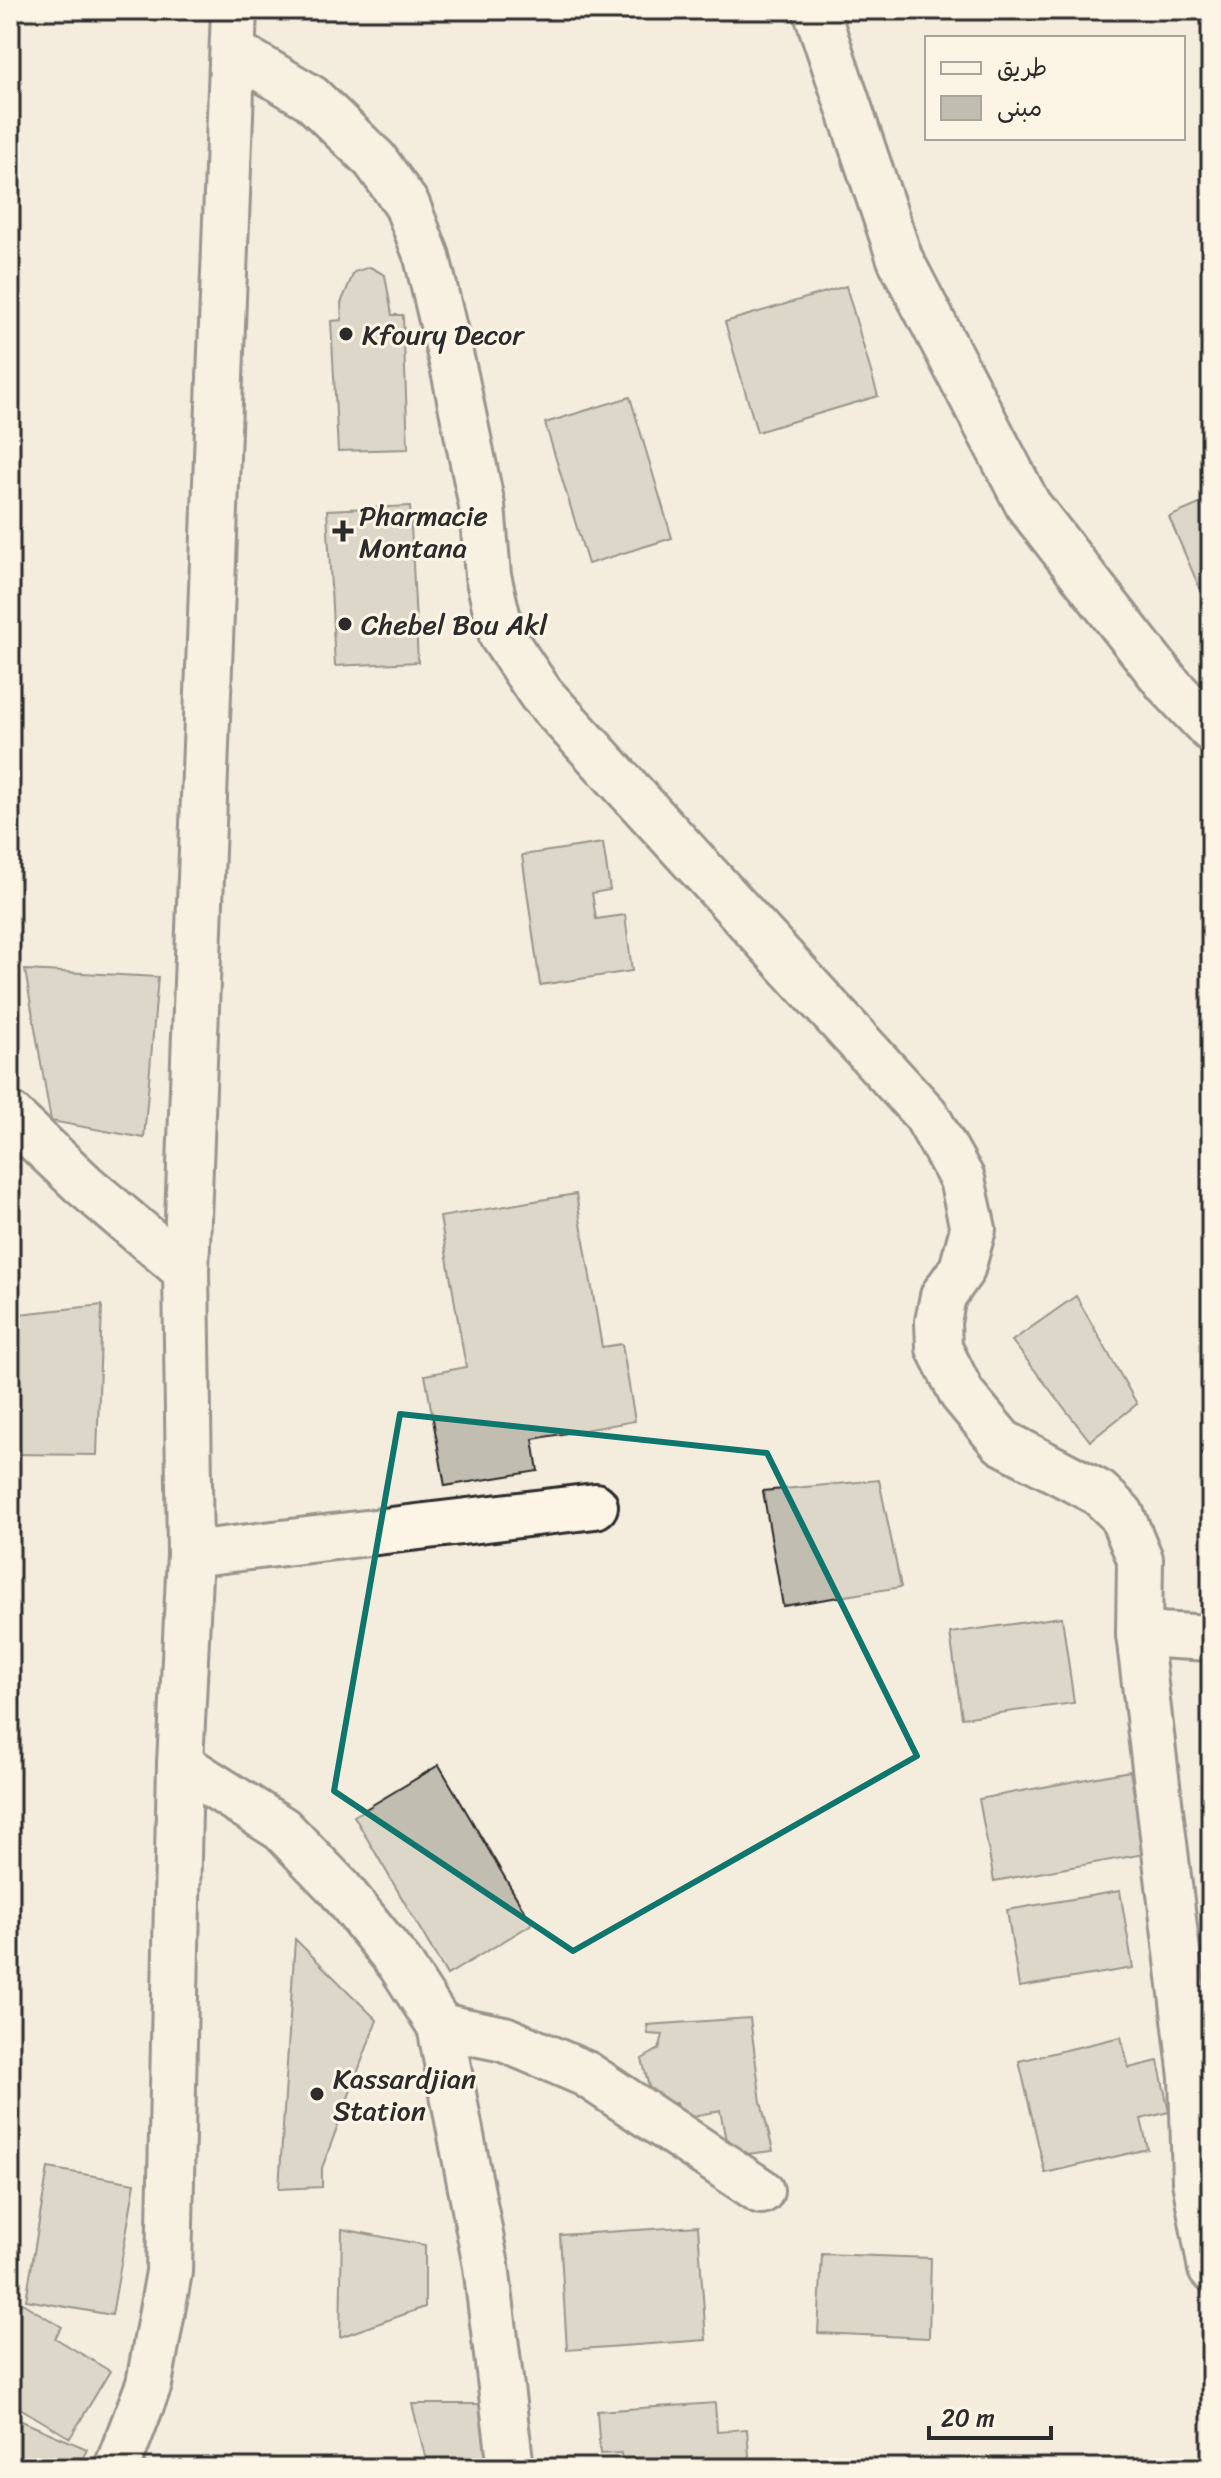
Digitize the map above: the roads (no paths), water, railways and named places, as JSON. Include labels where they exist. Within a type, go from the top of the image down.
[{"type":"main road","points":[[816,10],[900,259],[1028,505],[1168,684],[1211,729]]},
{"type":"main road","points":[[117,2468],[149,2384],[169,2272],[180,1764],[190,1554],[186,1271],[234,31]]},
{"type":"main road","points":[[234,31],[311,98],[375,160],[407,205],[427,257],[455,375],[482,506],[488,576],[502,636],[541,694],[926,1115],[962,1179],[973,1229],[962,1269],[943,1296],[938,1322],[939,1348],[962,1394],[1002,1442],[1099,1493],[1121,1514],[1140,1559],[1139,1634],[1192,2077],[1195,2181],[1211,2269]]},
{"type":"main road","points":[[10,1115],[84,1185],[186,1271]]},
{"type":"main road","points":[[190,1554],[595,1506]]},
{"type":"main road","points":[[1139,1634],[1211,1638]]},
{"type":"main road","points":[[180,1764],[282,1829],[339,1888],[400,1964],[440,2026],[486,2266],[511,2468]]},
{"type":"main road","points":[[440,2026],[504,2039],[586,2074],[761,2191]]},
{"type":"place","name":"Kfoury Decor","points":[[346,334]]},
{"type":"place","name":"Pharmacie Montana","points":[[343,531]]},
{"type":"place","name":"Chebel Bou Akl","points":[[345,624]]},
{"type":"place","name":"Kassardjian Station","points":[[317,2094]]}]
